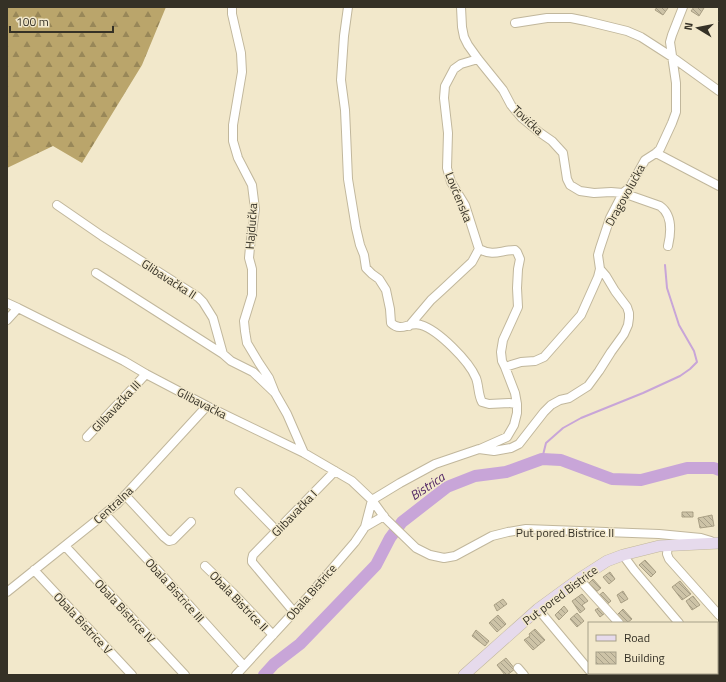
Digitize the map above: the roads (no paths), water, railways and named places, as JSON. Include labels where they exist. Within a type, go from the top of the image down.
[{"type":"street","name":"Hajdučka","points":[[232,7],[232,14],[241,53],[242,72],[233,125],[233,141],[238,158],[252,185],[255,209],[249,258],[252,269],[252,296],[244,321],[244,331],[247,343],[269,378],[275,394]]},
{"type":"street","points":[[348,7],[344,36],[341,80],[345,110],[348,179],[356,228],[364,255],[366,268],[378,279],[386,290],[390,308],[391,323],[395,326],[404,328],[413,324],[420,325],[437,333],[470,367],[476,378],[482,402],[489,404],[517,404]]},
{"type":"street","name":"Tovićka","points":[[460,7],[464,37],[478,59],[503,90],[511,105],[522,118],[538,132],[552,141],[563,153],[567,179],[570,185],[580,191],[594,193],[623,193],[660,206],[667,214],[670,223],[671,231],[668,246]]},
{"type":"street","name":"Dragovolučka","points":[[600,269],[598,255],[610,218],[623,193],[630,187],[645,160],[660,149],[676,112],[676,82],[670,42],[680,8]]},
{"type":"street","points":[[515,23],[548,18],[571,18],[627,31],[641,37],[672,57],[719,91]]},
{"type":"street","name":"Lovćenska","points":[[478,59],[461,64],[454,70],[445,86],[444,98],[448,133],[448,168],[451,182],[465,205],[479,249]]},
{"type":"street","points":[[656,152],[719,186]]},
{"type":"street","name":"Glibavačka II","points":[[58,206],[102,236],[198,296],[212,318],[224,354]]},
{"type":"street","points":[[372,500],[435,464],[480,449],[507,437],[514,425],[517,413],[517,404],[515,393],[502,361],[502,345],[518,307],[517,288],[520,259],[517,252],[513,250],[493,254],[479,249],[472,262],[431,300],[409,326]]},
{"type":"street","points":[[505,367],[521,362],[535,361],[544,357],[581,315],[598,277],[600,269]]},
{"type":"street","points":[[480,449],[494,451],[510,448],[519,444],[551,405],[560,400],[569,398],[588,386],[624,334],[628,325],[629,313],[600,269]]},
{"type":"street","points":[[96,273],[224,354],[231,361],[253,372],[275,394],[287,414],[304,453]]},
{"type":"street","name":"Glibavačka","points":[[7,303],[124,361],[207,406],[304,453],[352,481],[372,500],[384,517]]},
{"type":"street","points":[[7,320],[18,308]]},
{"type":"street","name":"Glibavačka III","points":[[87,437],[146,374]]},
{"type":"street","name":"Centralna","points":[[7,592],[117,504],[207,406]]},
{"type":"street","name":"Glibavačka I","points":[[294,612],[252,562],[253,555],[335,471]]},
{"type":"street","points":[[239,492],[277,531]]},
{"type":"street","points":[[125,495],[169,541],[173,540],[191,522]]},
{"type":"street","name":"Obala Bistrice","points":[[236,675],[294,612],[354,542],[365,526],[372,500]]},
{"type":"street","name":"Obala Bistrice III","points":[[105,514],[244,666]]},
{"type":"street","points":[[365,526],[384,517]]},
{"type":"street","name":"Put pored Bistrice II","points":[[384,517],[416,548],[430,555],[444,558],[455,556],[492,536],[526,529],[659,534],[701,538],[716,543]]},
{"type":"street","points":[[659,534],[669,559],[719,615]]},
{"type":"street","name":"Put pored Bistrice","points":[[464,675],[538,609],[579,579],[608,561],[623,555],[663,546],[716,543]]},
{"type":"street","name":"Obala Bistrice IV","points":[[65,546],[185,675]]},
{"type":"street","points":[[623,555],[634,570],[679,622]]},
{"type":"street","name":"Obala Bistrice II","points":[[205,566],[234,593],[273,635]]},
{"type":"street","name":"Obala Bistrice V","points":[[34,570],[132,675]]},
{"type":"street","points":[[579,579],[618,622]]},
{"type":"street","points":[[538,609],[588,669]]},
{"type":"street","points":[[518,668],[524,675]]},
{"type":"waterway","points":[[542,459],[546,443],[563,428],[581,418],[680,376],[697,362],[694,351],[679,325],[667,288],[665,265]]},
{"type":"waterway","name":"Bistrica","points":[[264,675],[274,664],[300,644],[376,565],[390,538],[402,522],[447,487],[475,476],[506,472],[542,459],[561,460],[612,479],[641,480],[687,468],[714,468],[719,470]]}]
